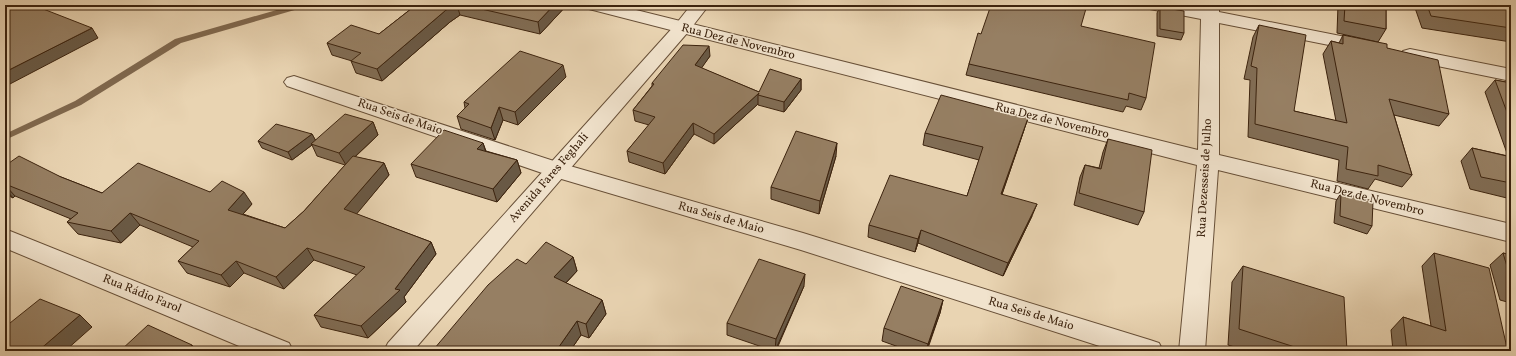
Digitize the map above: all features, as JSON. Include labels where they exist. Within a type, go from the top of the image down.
[{"type":"street","name":"Rua Dez de Novembro","points":[[595,5],[1208,160],[1511,233]]},
{"type":"street","name":"Avenida Fares Feghali","points":[[397,351],[682,28],[700,5]]},
{"type":"street","points":[[1156,5],[1210,11],[1392,52],[1511,75]]},
{"type":"street","name":"Rua Dezesseis de Julho","points":[[1192,351],[1208,160],[1210,11]]},
{"type":"street","name":"Rua Seis de Maio","points":[[294,82],[556,170],[803,242],[1150,351]]},
{"type":"street","name":"Rua Rádio Farol","points":[[5,238],[280,351]]},
{"type":"building","points":[[5,5],[33,5],[92,28],[5,72]]},
{"type":"building","points":[[416,5],[454,5],[446,10],[377,69],[351,61],[361,53],[327,43],[351,25],[379,34]]},
{"type":"building","points":[[464,5],[554,5],[538,22]]},
{"type":"building","points":[[991,5],[1087,5],[1081,26],[1155,43],[1146,98],[1129,93],[1128,100],[969,64],[978,33],[981,34]]},
{"type":"building","points":[[1345,5],[1386,5],[1386,29],[1344,21]]},
{"type":"building","points":[[1427,5],[1511,5],[1511,28],[1431,16]]},
{"type":"building","points":[[1160,7],[1184,11],[1184,33],[1160,29]]},
{"type":"building","points":[[1259,25],[1306,35],[1294,111],[1347,123],[1331,41],[1343,44],[1343,35],[1387,44],[1387,48],[1438,60],[1449,114],[1389,99],[1412,175],[1378,165],[1378,176],[1346,169],[1348,147],[1255,124],[1257,68],[1251,66]]},
{"type":"building","points":[[683,45],[709,46],[695,65],[759,92],[770,69],[801,79],[784,102],[758,95],[759,93],[714,134],[693,123],[663,163],[627,151],[655,117],[633,110],[654,84],[652,83]]},
{"type":"building","points":[[520,51],[563,65],[515,112],[499,107],[491,128],[457,116],[469,104],[464,102]]},
{"type":"building","points":[[1495,80],[1511,83],[1511,123]]},
{"type":"building","points":[[941,95],[1028,118],[1001,194],[1037,204],[1008,263],[921,230],[918,239],[869,225],[890,175],[967,196],[983,147],[925,133]]},
{"type":"building","points":[[345,114],[373,122],[339,153],[311,144]]},
{"type":"building","points":[[276,124],[312,134],[288,152],[258,141]]},
{"type":"building","points":[[444,130],[483,143],[477,149],[517,160],[493,189],[411,164]]},
{"type":"building","points":[[796,131],[837,143],[820,201],[771,187]]},
{"type":"building","points":[[1108,139],[1152,150],[1144,212],[1079,193],[1085,165],[1101,169]]},
{"type":"building","points":[[1472,148],[1511,157],[1511,183],[1481,177]]},
{"type":"building","points":[[19,156],[61,177],[102,193],[138,163],[210,192],[222,181],[244,192],[228,210],[285,228],[304,211],[353,156],[384,163],[344,209],[431,242],[395,289],[400,290],[361,326],[314,315],[365,267],[307,248],[276,277],[236,261],[221,275],[178,261],[199,241],[130,213],[111,231],[67,222],[78,213],[5,184],[5,161],[9,163]]},
{"type":"building","points":[[1341,193],[1373,201],[1372,226],[1340,216]]},
{"type":"building","points":[[546,242],[573,257],[554,277],[602,300],[586,324],[577,321],[556,351],[438,351],[434,349],[488,285],[517,259],[526,264]]},
{"type":"building","points":[[1434,253],[1489,268],[1507,348],[1511,351],[1407,351],[1403,317],[1446,331]]},
{"type":"building","points":[[1503,253],[1511,255],[1511,280]]},
{"type":"building","points":[[759,259],[805,274],[776,339],[727,323]]},
{"type":"building","points":[[1243,266],[1344,297],[1347,351],[1307,351],[1239,329]]},
{"type":"building","points":[[901,286],[943,300],[928,344],[884,328]]},
{"type":"building","points":[[40,299],[80,315],[38,351],[5,351],[5,327]]},
{"type":"building","points":[[148,325],[192,345],[186,351],[120,351]]},
{"type":"waterway","points":[[5,137],[78,103],[178,41],[302,5]]}]
